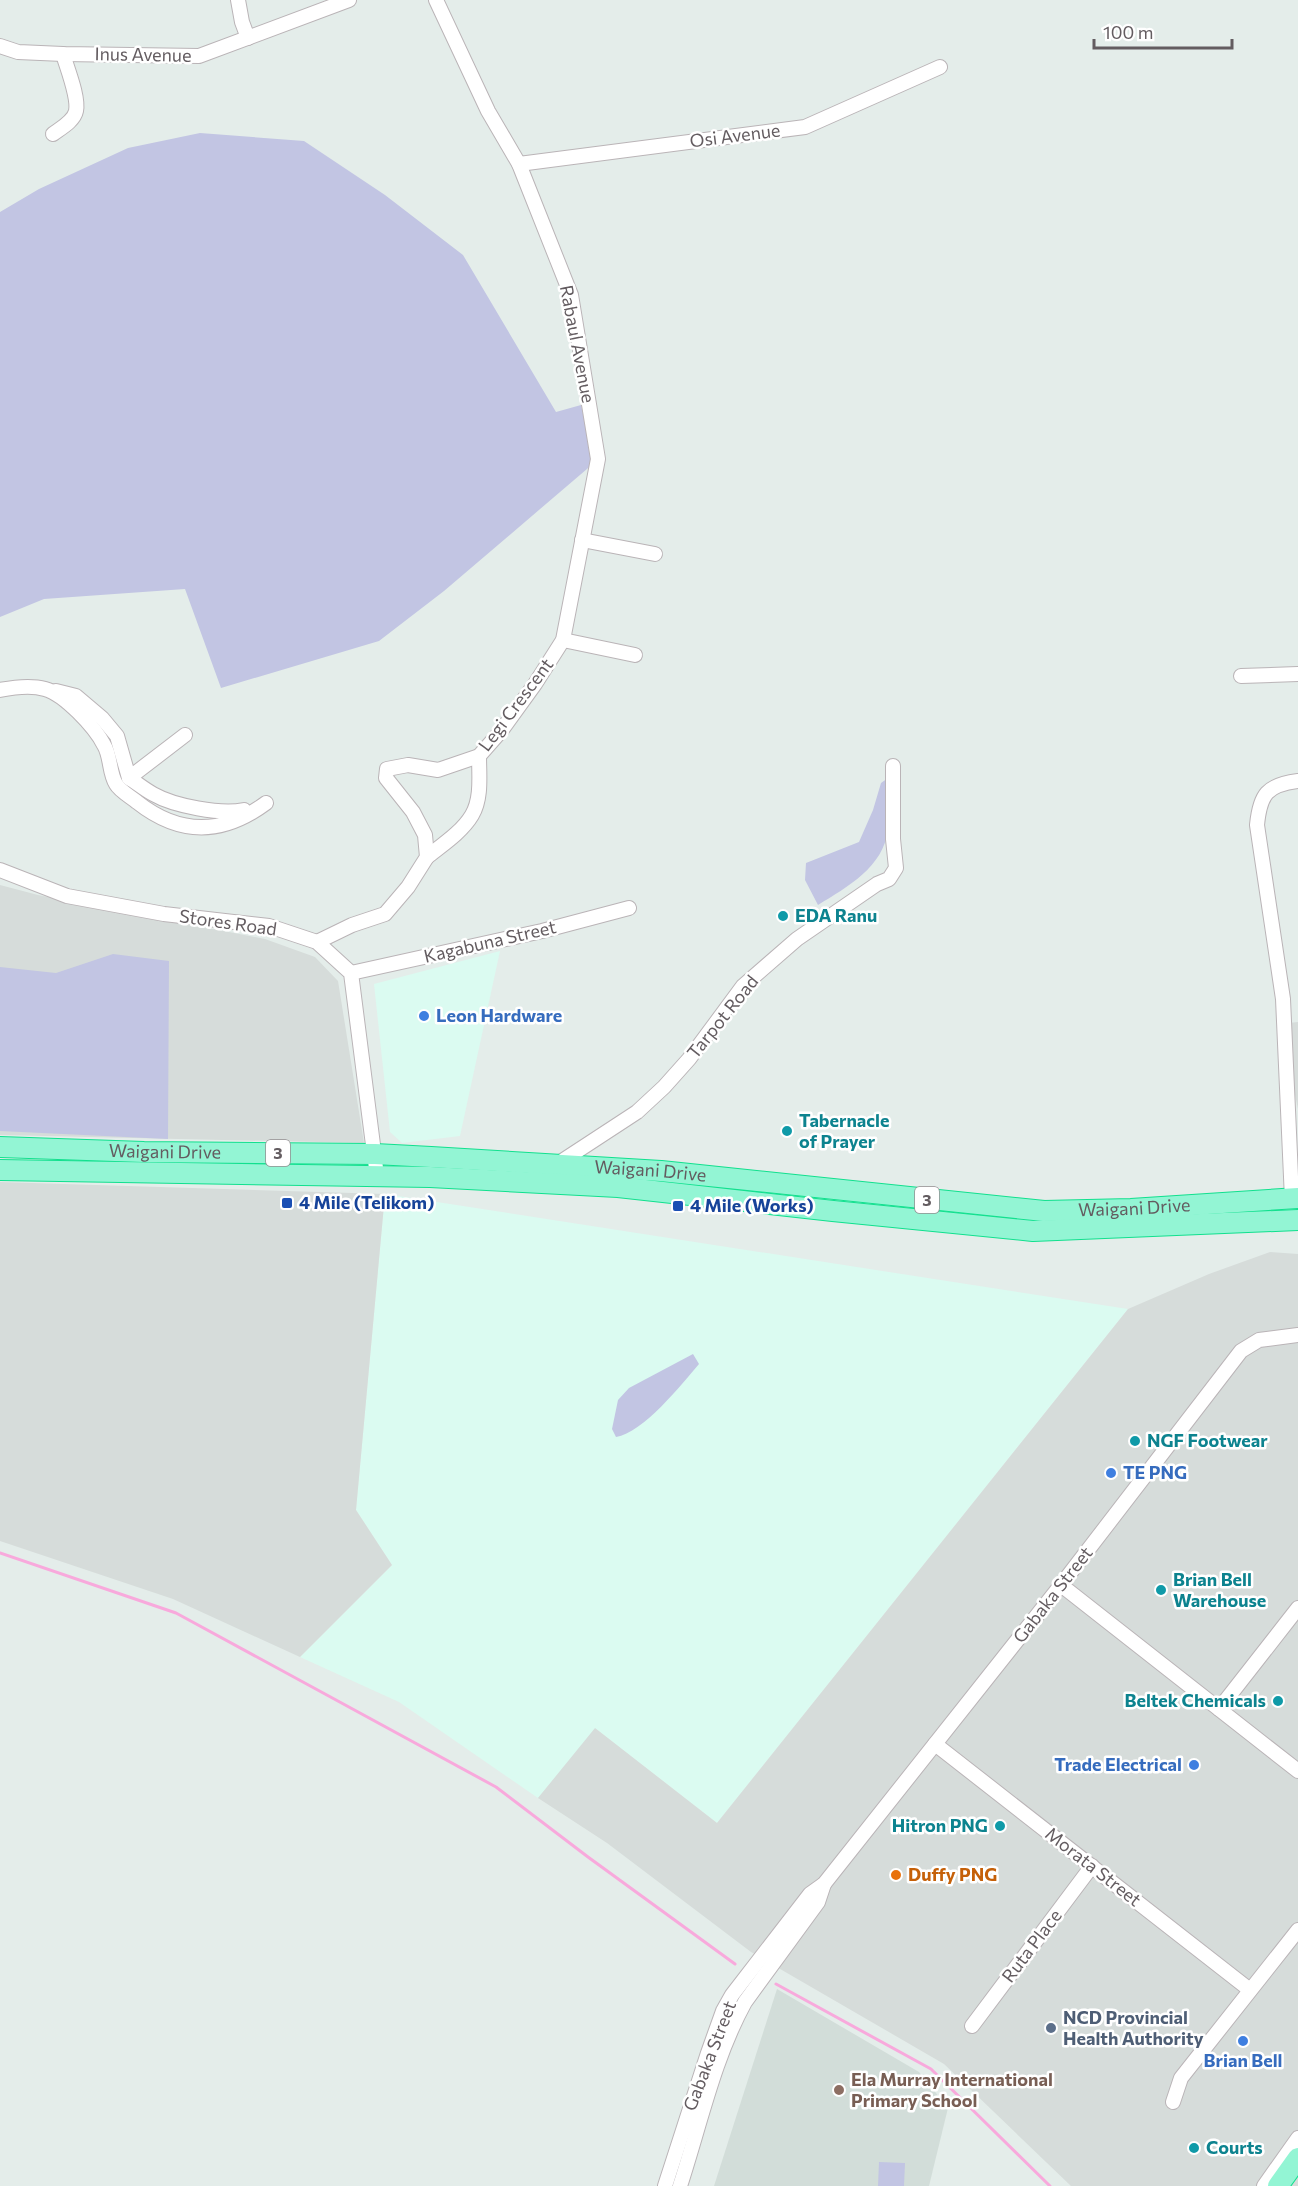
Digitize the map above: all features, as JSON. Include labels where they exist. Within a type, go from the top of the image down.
[{"type":"highway","name":"Waigani Drive","points":[[0,1147],[144,1152],[375,1154],[661,1171],[1044,1212],[1295,1199]]},
{"type":"highway","points":[[595,1167],[595,1174],[599,1180],[699,1189],[711,1198]]},
{"type":"highway","name":"Waigani Drive","points":[[0,1170],[377,1176],[618,1187],[1033,1231],[1298,1220]]},
{"type":"highway","points":[[1014,1209],[1028,1216],[1108,1216],[1110,1221],[1107,1228]]},
{"type":"highway","points":[[1131,1209],[1130,1215],[1134,1221],[1212,1217],[1229,1224]]},
{"type":"highway","points":[[1278,2186],[1298,2158]]},
{"type":"street","points":[[238,0],[248,38]]},
{"type":"street","name":"Inus Avenue","points":[[0,46],[18,52],[199,56],[349,0]]},
{"type":"street","name":"Rabaul Avenue","points":[[436,0],[488,111],[519,164],[572,295],[598,459],[563,640]]},
{"type":"street","points":[[53,134],[69,122],[76,111],[63,54]]},
{"type":"street","name":"Osi Avenue","points":[[519,164],[805,127],[940,68]]},
{"type":"street","points":[[582,540],[655,554]]},
{"type":"street","points":[[563,640],[634,655]]},
{"type":"street","name":"Legi Crescent","points":[[427,857],[425,835],[413,812],[386,778],[387,769],[408,765],[438,770],[479,756],[501,731],[563,640]]},
{"type":"street","points":[[1242,676],[1298,674]]},
{"type":"street","points":[[0,690],[18,686],[47,689],[76,696],[102,718],[117,736],[129,778],[154,795],[190,806],[232,813],[264,805],[249,816],[197,828],[166,821],[116,785],[105,745],[87,720],[73,706],[47,689]]},
{"type":"street","points":[[129,778],[185,735]]},
{"type":"street","points":[[316,942],[385,914],[408,887],[427,857],[454,835],[472,815],[480,791],[479,756]]},
{"type":"street","name":"Tarpot Road","points":[[556,1165],[637,1112],[664,1087],[689,1059],[743,986],[797,939],[877,884],[889,879],[896,868],[893,839],[893,766]]},
{"type":"street","points":[[1295,1199],[1283,999],[1257,825],[1262,798],[1270,788],[1281,783],[1298,781]]},
{"type":"street","name":"Stores Road","points":[[0,870],[67,896],[164,914],[269,926],[316,942],[351,973]]},
{"type":"street","name":"Kagabuna Street","points":[[351,973],[542,931],[629,908]]},
{"type":"street","points":[[351,973],[377,1176]]},
{"type":"street","points":[[1283,999],[1298,998]]},
{"type":"street","name":"Gabaka Street","points":[[664,2186],[723,2011],[732,1995],[810,1894],[824,1884],[1061,1586],[1241,1351],[1259,1340],[1298,1335]]},
{"type":"street","points":[[1061,1586],[1298,1771]]},
{"type":"street","points":[[1219,1709],[1298,1608]]},
{"type":"street","name":"Morata Street","points":[[935,1744],[1250,1990]]},
{"type":"street","name":"Ruta Place","points":[[972,2026],[1092,1866]]},
{"type":"street","name":"Gabaka Street","points":[[680,2186],[721,2057],[737,2018],[745,2002],[818,1902],[824,1884]]},
{"type":"street","points":[[1173,2102],[1181,2078],[1298,1931]]},
{"type":"street","points":[[1264,2186],[1298,2138]]},
{"type":"shaded area","points":[[200,133],[304,141],[385,195],[463,255],[556,412],[581,405],[594,463],[444,591],[379,641],[221,688],[185,589],[44,599],[0,617],[0,212],[39,189],[128,148]]},
{"type":"shaded area","points":[[888,778],[888,829],[879,854],[872,865],[852,883],[818,905],[805,880],[806,863],[859,842],[873,810],[881,783]]},
{"type":"shaded area","points":[[0,885],[38,895],[265,939],[315,957],[338,981],[364,1143],[0,1135]]},
{"type":"shaded area","points":[[500,951],[460,1136],[402,1143],[390,1132],[374,984]]},
{"type":"shaded area","points":[[113,954],[169,961],[168,1139],[0,1131],[0,967],[56,973]]},
{"type":"shaded area","points":[[1298,1022],[1298,1109],[1280,1024]]},
{"type":"shaded area","points":[[0,1182],[385,1194],[356,1510],[392,1565],[300,1657],[173,1599],[0,1541]]},
{"type":"shaded area","points":[[385,1194],[1128,1309],[717,1823],[596,1729],[538,1798],[399,1702],[300,1657],[392,1565],[356,1510]]},
{"type":"shaded area","points":[[1270,1252],[1298,1254],[1298,2186],[1071,2186],[944,2064],[751,1952],[607,1843],[538,1798],[595,1728],[717,1823],[1128,1309],[1209,1274]]},
{"type":"shaded area","points":[[693,1354],[699,1364],[672,1395],[638,1427],[627,1434],[616,1437],[612,1429],[618,1400],[629,1388]]},
{"type":"shaded area","name":"Ela Murray International Primary School","points":[[777,1989],[919,2072],[948,2108],[929,2186],[714,2186]]},
{"type":"shaded area","points":[[879,2162],[905,2163],[904,2186],[878,2186]]},
{"type":"waterway","points":[[0,1553],[176,1613],[496,1787],[735,1964]]},
{"type":"waterway","points":[[776,1984],[931,2069],[1050,2186]]},
{"type":"place","name":"EDA Ranu","points":[[783,916]]},
{"type":"place","name":"Leon Hardware","points":[[424,1016]]},
{"type":"place","name":"Tabernacle of Prayer","points":[[787,1131]]},
{"type":"place","name":"4 Mile (Telikom)","points":[[287,1203]]},
{"type":"place","name":"4 Mile (Works)","points":[[678,1206]]},
{"type":"place","name":"NGF Footwear","points":[[1135,1441]]},
{"type":"place","name":"TE PNG","points":[[1111,1473]]},
{"type":"place","name":"Brian Bell Warehouse","points":[[1161,1590]]},
{"type":"place","name":"Beltek Chemicals","points":[[1278,1701]]},
{"type":"place","name":"Trade Electrical","points":[[1194,1765]]},
{"type":"place","name":"Hitron PNG","points":[[1000,1826]]},
{"type":"place","name":"Duffy PNG","points":[[896,1875]]},
{"type":"place","name":"NCD Provincial Health Authority","points":[[1051,2028]]},
{"type":"place","name":"Brian Bell","points":[[1243,2041]]},
{"type":"place","name":"Ela Murray International Primary School","points":[[839,2090]]},
{"type":"place","name":"Courts","points":[[1194,2148]]}]
